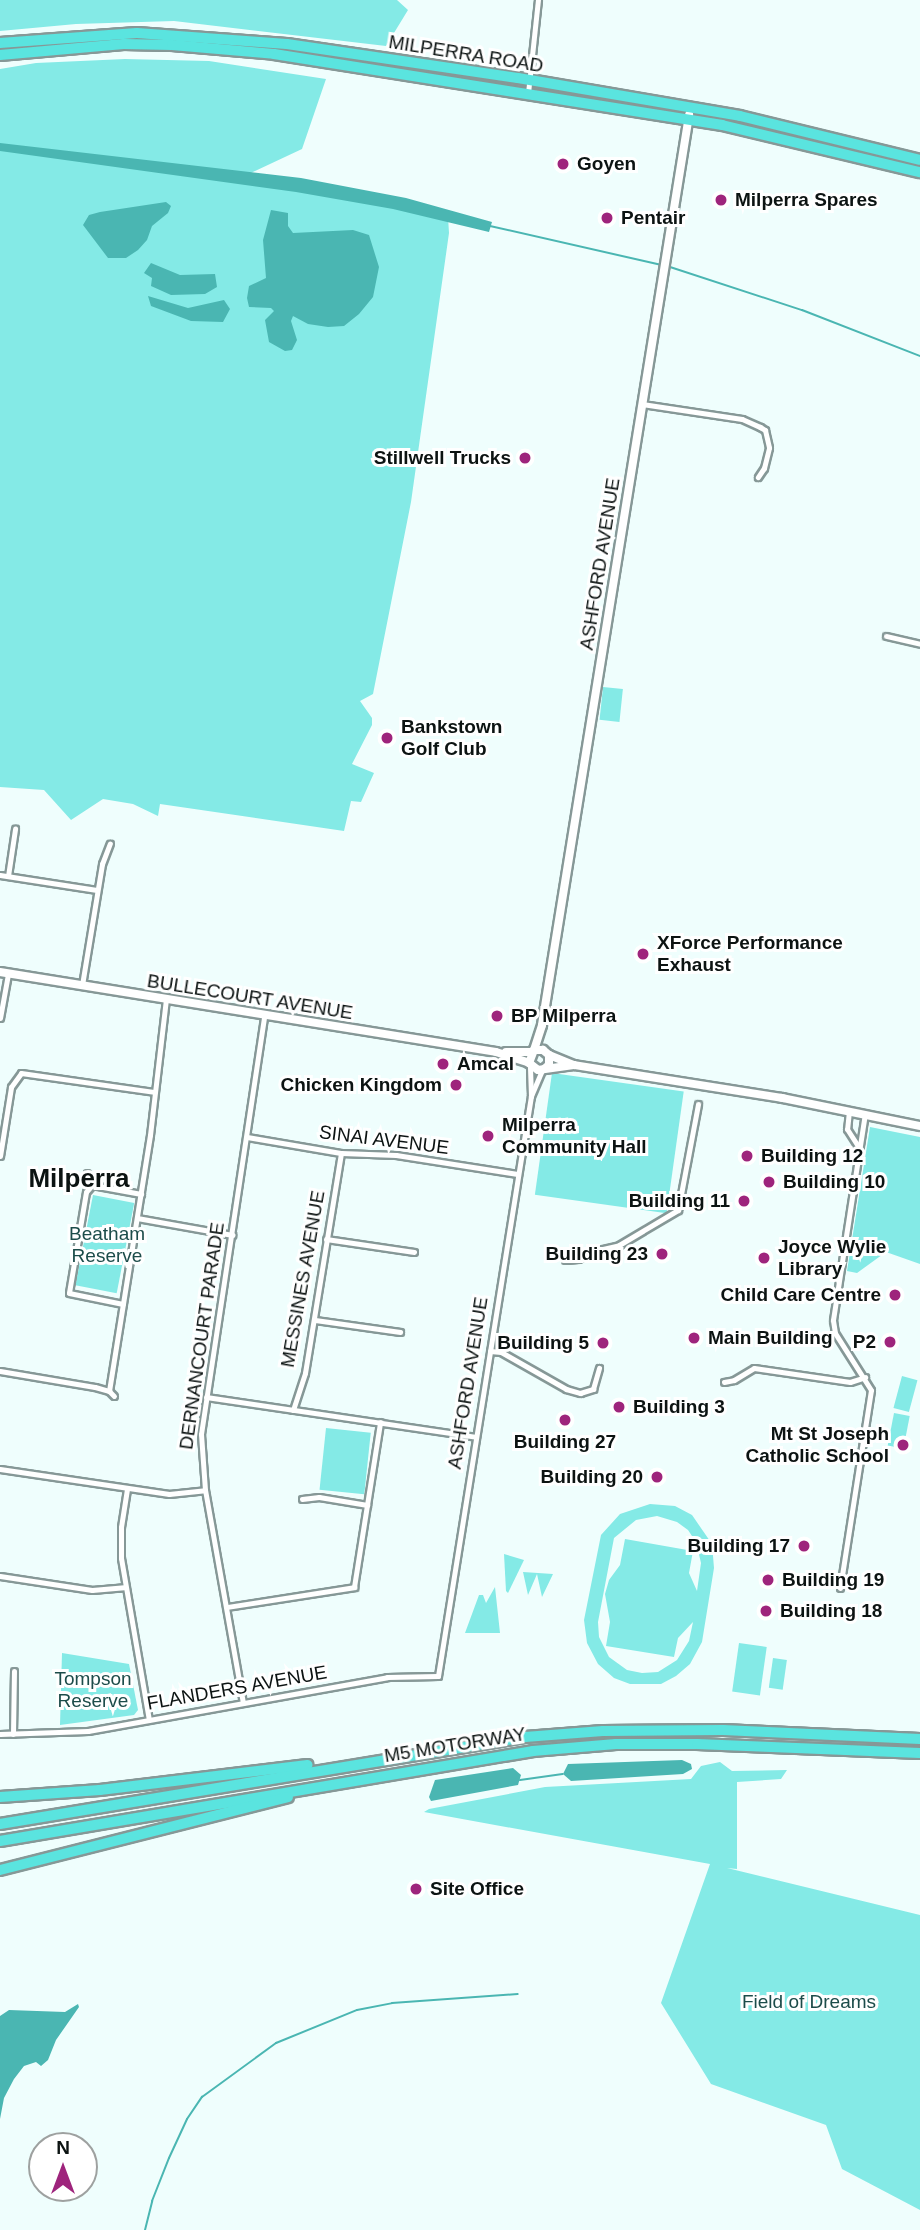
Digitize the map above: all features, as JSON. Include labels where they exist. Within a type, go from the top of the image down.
[{"type":"highway","name":"MILPERRA ROAD","points":[[0,43],[91,34],[188,34],[287,44],[529,80],[689,114],[920,172]]},
{"type":"highway","name":"MILPERRA ROAD","points":[[0,55],[124,44],[223,48],[528,93],[689,114],[740,116],[920,160]]},
{"type":"highway","name":"M5 MOTORWAY","points":[[0,1824],[525,1737],[603,1731],[723,1730],[920,1739]]},
{"type":"highway","name":"M5 MOTORWAY","points":[[0,1841],[390,1773],[533,1751],[616,1744],[697,1744],[920,1753]]},
{"type":"highway","points":[[0,1797],[100,1790],[442,1749]]},
{"type":"highway","points":[[0,1870],[390,1773]]},
{"type":"main road","name":"ASHFORD AVENUE","points":[[529,1064],[542,1025],[689,114]]},
{"type":"main road","name":"BULLECOURT AVENUE","points":[[4,973],[496,1052],[547,1053]]},
{"type":"main road","name":"ASHFORD AVENUE","points":[[542,1025],[547,1053]]},
{"type":"main road","name":"BULLECOURT AVENUE","points":[[496,1052],[543,1069]]},
{"type":"main road","points":[[547,1053],[574,1065],[849,1111],[920,1126]]},
{"type":"main road","points":[[543,1069],[550,1061],[547,1053]]},
{"type":"main road","points":[[543,1069],[574,1065]]},
{"type":"street","points":[[528,93],[538,0]]},
{"type":"street","points":[[642,404],[742,419],[760,426],[765,430],[769,448],[764,468],[758,477]]},
{"type":"street","points":[[886,636],[920,644]]},
{"type":"street","points":[[8,876],[15,829]]},
{"type":"street","points":[[82,985],[103,859],[110,843]]},
{"type":"street","points":[[0,875],[97,890]]},
{"type":"street","points":[[0,1018],[4,973]]},
{"type":"street","points":[[0,1371],[112,1393],[166,999]]},
{"type":"street","name":"DERNANCOURT PARADE","points":[[243,1703],[205,1490],[201,1448],[206,1397],[264,1015]]},
{"type":"street","name":"ASHFORD AVENUE","points":[[438,1676],[531,1096],[529,1064]]},
{"type":"street","name":"ASHFORD AVENUE","points":[[531,1096],[543,1069]]},
{"type":"street","points":[[0,1156],[11,1087],[21,1073],[154,1092]]},
{"type":"street","points":[[565,1260],[578,1259],[594,1251],[619,1245],[678,1210],[698,1104]]},
{"type":"street","points":[[849,1111],[846,1129],[858,1146]]},
{"type":"street","points":[[840,1588],[871,1390],[835,1333],[833,1320],[865,1114]]},
{"type":"street","name":"SINAI AVENUE","points":[[247,1137],[341,1153],[396,1155],[518,1174]]},
{"type":"street","name":"MESSINES AVENUE","points":[[293,1410],[305,1373],[315,1320],[341,1153]]},
{"type":"street","points":[[87,1173],[92,1185]]},
{"type":"street","points":[[92,1185],[141,1194]]},
{"type":"street","points":[[92,1185],[86,1192],[69,1293],[123,1304]]},
{"type":"street","points":[[137,1218],[232,1235]]},
{"type":"street","points":[[326,1239],[414,1252]]},
{"type":"street","points":[[315,1320],[400,1332]]},
{"type":"street","points":[[490,1351],[501,1352],[566,1389],[580,1393],[593,1389],[599,1368]]},
{"type":"street","points":[[724,1382],[734,1380],[754,1368],[850,1382],[865,1377]]},
{"type":"street","points":[[206,1397],[476,1437]]},
{"type":"street","points":[[227,1607],[354,1587],[380,1422]]},
{"type":"street","points":[[0,1469],[169,1494],[205,1490]]},
{"type":"street","points":[[127,1489],[121,1527],[124,1587],[149,1720]]},
{"type":"street","points":[[302,1499],[319,1497],[367,1505]]},
{"type":"street","points":[[0,1576],[86,1590],[124,1587]]},
{"type":"street","points":[[13,1734],[14,1671]]},
{"type":"street","name":"FLANDERS AVENUE","points":[[0,1734],[74,1733],[387,1677],[438,1676]]},
{"type":"green space","points":[[0,0],[397,0],[408,10],[386,46],[174,21],[76,24],[0,31]]},
{"type":"green space","name":"Bankstown Golf Club","points":[[125,59],[209,61],[326,79],[302,149],[236,180],[448,217],[449,233],[411,502],[373,694],[360,701],[372,718],[372,725],[352,764],[374,773],[361,802],[351,801],[344,831],[160,804],[158,816],[133,804],[103,799],[71,820],[44,790],[0,787],[0,69],[36,63]]},
{"type":"green space","points":[[603,687],[623,689],[619,722],[600,720]]},
{"type":"green space","points":[[552,1073],[684,1092],[667,1213],[535,1195]]},
{"type":"green space","points":[[870,1127],[920,1137],[920,1264],[886,1252],[857,1273],[847,1271]]},
{"type":"green space","name":"Beatham Reserve","points":[[93,1195],[134,1203],[117,1293],[75,1285]]},
{"type":"green space","points":[[902,1376],[917,1380],[909,1412],[893,1408]]},
{"type":"green space","points":[[894,1413],[910,1416],[903,1448],[888,1445]]},
{"type":"green space","points":[[326,1428],[371,1433],[364,1494],[320,1490]]},
{"type":"green space","points":[[650,1504],[675,1506],[692,1515],[712,1544],[714,1568],[702,1642],[690,1664],[661,1684],[630,1684],[614,1678],[598,1664],[587,1643],[584,1620],[601,1535],[620,1514]],"holes":[[[657,1516],[677,1522],[688,1530],[696,1542],[701,1563],[697,1591],[689,1573],[693,1551],[625,1539],[620,1565],[609,1580],[605,1594],[610,1622],[606,1646],[674,1657],[678,1638],[693,1622],[689,1641],[677,1660],[658,1672],[627,1670],[609,1657],[599,1637],[598,1622],[614,1538],[636,1520]]]},
{"type":"green space","points":[[504,1554],[524,1560],[508,1593],[506,1591]]},
{"type":"green space","points":[[523,1572],[553,1574],[542,1597],[537,1574],[528,1595]]},
{"type":"green space","points":[[495,1587],[500,1633],[465,1633],[479,1595],[483,1595],[486,1603]]},
{"type":"green space","points":[[739,1643],[767,1647],[760,1695],[732,1692]]},
{"type":"green space","name":"Tompson Reserve","points":[[62,1653],[129,1664],[138,1710],[134,1715],[60,1725]]},
{"type":"green space","points":[[773,1658],[787,1660],[783,1690],[769,1688]]},
{"type":"green space","name":"Field of Dreams","points":[[720,1762],[732,1771],[787,1770],[781,1779],[737,1782],[737,1869],[727,1868],[920,1915],[920,2210],[842,2169],[826,2125],[711,2084],[661,2003],[710,1864],[424,1812],[545,1787],[691,1779],[701,1766]]},
{"type":"shaded area","points":[[0,143],[301,178],[406,198],[492,222],[489,232],[393,209],[296,192],[0,151]]},
{"type":"shaded area","points":[[166,202],[171,206],[168,213],[152,226],[147,240],[138,250],[126,258],[108,258],[83,225],[89,215]]},
{"type":"shaded area","points":[[271,210],[288,213],[288,226],[293,233],[353,230],[369,235],[379,267],[373,297],[359,314],[344,326],[328,327],[308,324],[293,316],[291,321],[297,340],[292,350],[285,351],[269,342],[265,320],[274,311],[271,308],[249,307],[247,298],[249,286],[266,278],[263,240]]},
{"type":"shaded area","points":[[151,263],[180,275],[215,274],[217,287],[205,294],[171,295],[151,286],[152,278],[144,273]]},
{"type":"shaded area","points":[[148,296],[188,308],[224,300],[230,309],[223,322],[191,321],[151,306]]},
{"type":"shaded area","points":[[682,1760],[691,1764],[692,1769],[683,1774],[571,1781],[563,1774],[568,1764]]},
{"type":"shaded area","points":[[513,1768],[521,1775],[518,1785],[431,1801],[429,1797],[435,1780]]},
{"type":"shaded area","points":[[78,2004],[79,2007],[56,2040],[48,2060],[41,2066],[36,2062],[24,2066],[14,2079],[4,2098],[0,2119],[0,2016],[9,2010],[65,2012]]},
{"type":"waterway","points":[[490,226],[662,265]]},
{"type":"waterway","points":[[667,266],[802,310],[920,356]]},
{"type":"waterway","points":[[520,1780],[563,1774]]},
{"type":"waterway","points":[[145,2230],[152,2201],[169,2158],[187,2119],[202,2097],[276,2043],[357,2010],[392,2003],[518,1994]]},
{"type":"place","name":"Goyen","points":[[563,164]]},
{"type":"place","name":"Milperra Spares","points":[[721,200]]},
{"type":"place","name":"Pentair","points":[[607,218]]},
{"type":"place","name":"Stillwell Trucks","points":[[525,458]]},
{"type":"place","name":"Bankstown Golf Club","points":[[387,738]]},
{"type":"place","name":"XForce Performance Exhaust","points":[[643,954]]},
{"type":"place","name":"BP Milperra","points":[[497,1016]]},
{"type":"place","name":"Amcal","points":[[443,1064]]},
{"type":"place","name":"Chicken Kingdom","points":[[456,1085]]},
{"type":"place","name":"Milperra Community Hall","points":[[488,1136]]},
{"type":"place","name":"Building 12","points":[[747,1156]]},
{"type":"place","name":"Building 10","points":[[769,1182]]},
{"type":"place","name":"Building 11","points":[[744,1201]]},
{"type":"place","name":"Building 23","points":[[662,1254]]},
{"type":"place","name":"Joyce Wylie Library","points":[[764,1258]]},
{"type":"place","name":"Child Care Centre","points":[[895,1295]]},
{"type":"place","name":"Main Building","points":[[694,1338]]},
{"type":"place","name":"P2","points":[[890,1342]]},
{"type":"place","name":"Building 5","points":[[603,1343]]},
{"type":"place","name":"Building 3","points":[[619,1407]]},
{"type":"place","name":"Building 27","points":[[565,1420]]},
{"type":"place","name":"Mt St Joseph Catholic School","points":[[903,1445]]},
{"type":"place","name":"Building 20","points":[[657,1477]]},
{"type":"place","name":"Building 17","points":[[804,1546]]},
{"type":"place","name":"Building 19","points":[[768,1580]]},
{"type":"place","name":"Building 18","points":[[766,1611]]},
{"type":"place","name":"Site Office","points":[[416,1889]]},
{"type":"district","name":"Milperra","points":[[79,1179]]}]
